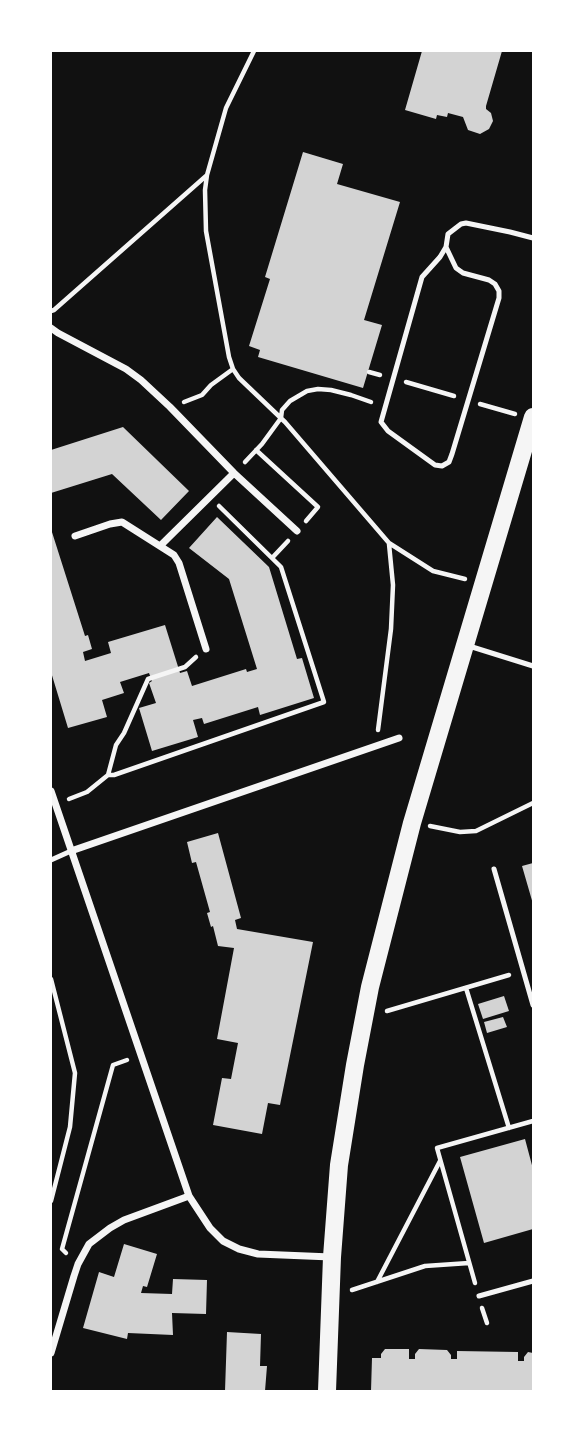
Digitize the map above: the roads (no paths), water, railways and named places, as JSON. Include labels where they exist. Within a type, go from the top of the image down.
[{"type":"main road","points":[[327,1391],[332,1256],[340,1165],[370,987],[412,822],[533,418]]},
{"type":"street","points":[[51,328],[141,380],[234,473],[297,531]]},
{"type":"street","points":[[160,546],[234,473]]},
{"type":"street","points":[[75,536],[122,522],[174,555],[179,563],[206,649]]},
{"type":"street","points":[[71,851],[399,738]]},
{"type":"street","points":[[51,791],[188,1196],[210,1228],[223,1241],[239,1250],[258,1254],[332,1256]]},
{"type":"street","points":[[51,1353],[78,1264],[89,1244],[110,1228],[138,1213],[188,1196]]},
{"type":"lane","points":[[446,247],[456,268],[495,284],[499,298],[449,462],[435,466],[383,428],[381,422],[422,277],[440,257],[446,247],[448,234],[460,224],[466,223],[533,238]]},
{"type":"lane","points":[[465,645],[533,666]]},
{"type":"lane","points":[[51,860],[71,851]]},
{"type":"lane","points":[[494,869],[533,1005]]},
{"type":"lane","points":[[479,1296],[533,1281]]}]
